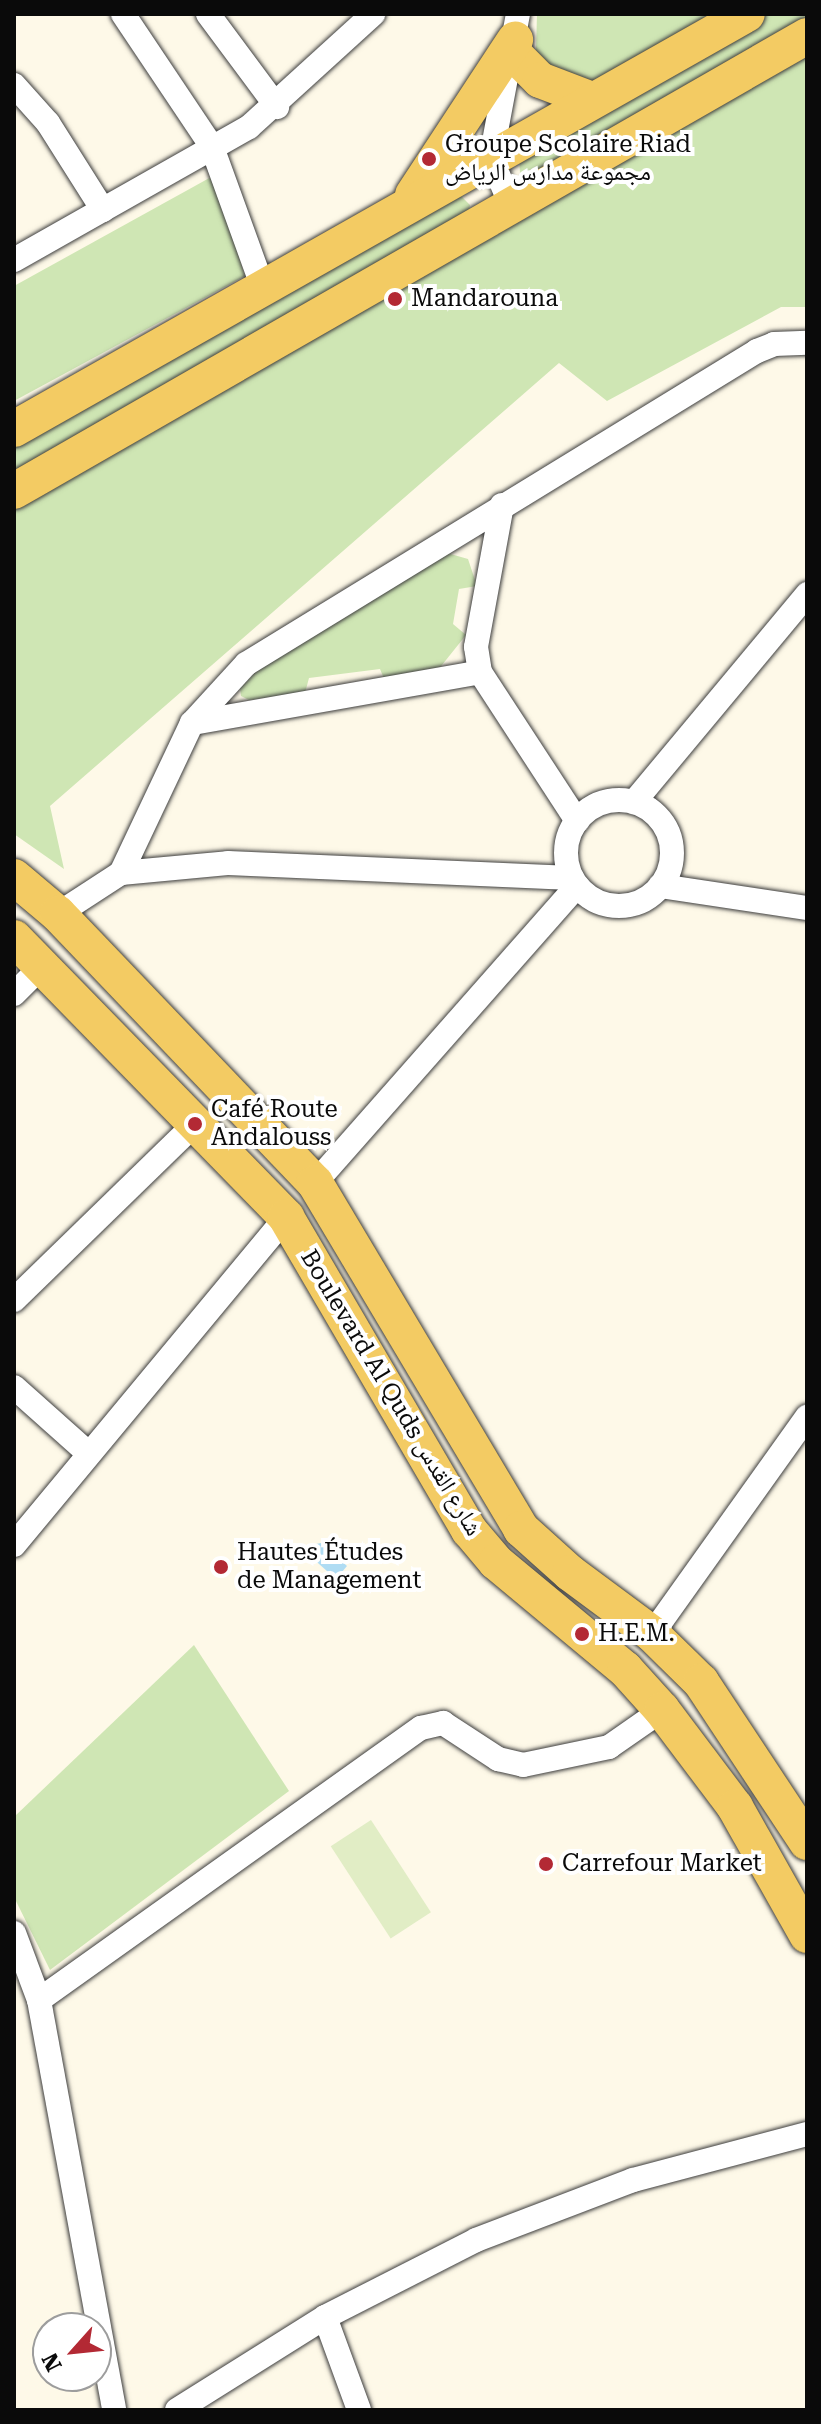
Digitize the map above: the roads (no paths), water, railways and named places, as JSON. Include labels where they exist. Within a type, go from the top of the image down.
[{"type":"main road","points":[[14,429],[747,14]]},
{"type":"main road","points":[[516,36],[540,80],[592,100]]},
{"type":"main road","points":[[405,206],[469,117],[516,36]]},
{"type":"main road","points":[[14,491],[510,203],[807,36]]},
{"type":"main road","name":"Boulevard Al Quds شارع القدس","points":[[14,877],[58,914],[315,1183],[521,1529],[558,1564],[652,1634],[701,1682],[807,1842]]},
{"type":"main road","name":"Boulevard Al Quds شارع القدس","points":[[14,938],[286,1217],[469,1530],[496,1562],[625,1669],[662,1710],[735,1807],[807,1935]]},
{"type":"street","points":[[123,14],[212,147],[263,288]]},
{"type":"street","points":[[14,260],[277,107],[373,14]]},
{"type":"street","points":[[221,19],[277,107]]},
{"type":"street","points":[[510,203],[491,158],[516,36]]},
{"type":"street","points":[[14,85],[48,123],[103,210]]},
{"type":"street","points":[[121,873],[192,723],[224,683],[269,647],[757,351],[774,344],[807,343]]},
{"type":"street","points":[[502,505],[476,647],[480,672],[577,821]]},
{"type":"street","points":[[634,802],[807,594]]},
{"type":"street","points":[[192,723],[480,672]]},
{"type":"street","points":[[58,914],[121,873],[228,863],[574,882],[598,902],[615,906],[632,905],[660,886],[672,855],[670,837],[650,810],[634,802],[606,801],[577,821],[566,845],[574,882]]},
{"type":"street","points":[[315,1183],[574,882]]},
{"type":"street","points":[[660,886],[807,908]]},
{"type":"street","points":[[14,994],[43,965]]},
{"type":"street","points":[[14,1300],[195,1124]]},
{"type":"street","points":[[14,1545],[87,1452],[286,1217]]},
{"type":"street","points":[[14,1387],[87,1452]]},
{"type":"street","points":[[652,1634],[807,1417]]},
{"type":"street","points":[[39,2000],[391,1746],[433,1722],[462,1733],[498,1759],[523,1765],[609,1747],[662,1710]]},
{"type":"street","points":[[14,1933],[39,2000],[114,2410]]},
{"type":"street","points":[[177,2410],[325,2317],[399,2275],[559,2205],[717,2155],[807,2134]]},
{"type":"street","points":[[325,2317],[359,2410]]},
{"type":"water","points":[[321,1543],[347,1566],[336,1579],[310,1556],[311,1545]]},
{"type":"place","name":"Groupe Scolaire Riad مجموعة مدارس الرياض","points":[[429,159]]},
{"type":"place","name":"Mandarouna","points":[[395,299]]},
{"type":"place","name":"Café Route Andalouss","points":[[195,1124]]},
{"type":"place","name":"Hautes Études de Management","points":[[221,1567]]},
{"type":"place","name":"H.E.M.","points":[[582,1634]]},
{"type":"place","name":"Carrefour Market","points":[[546,1864]]}]
